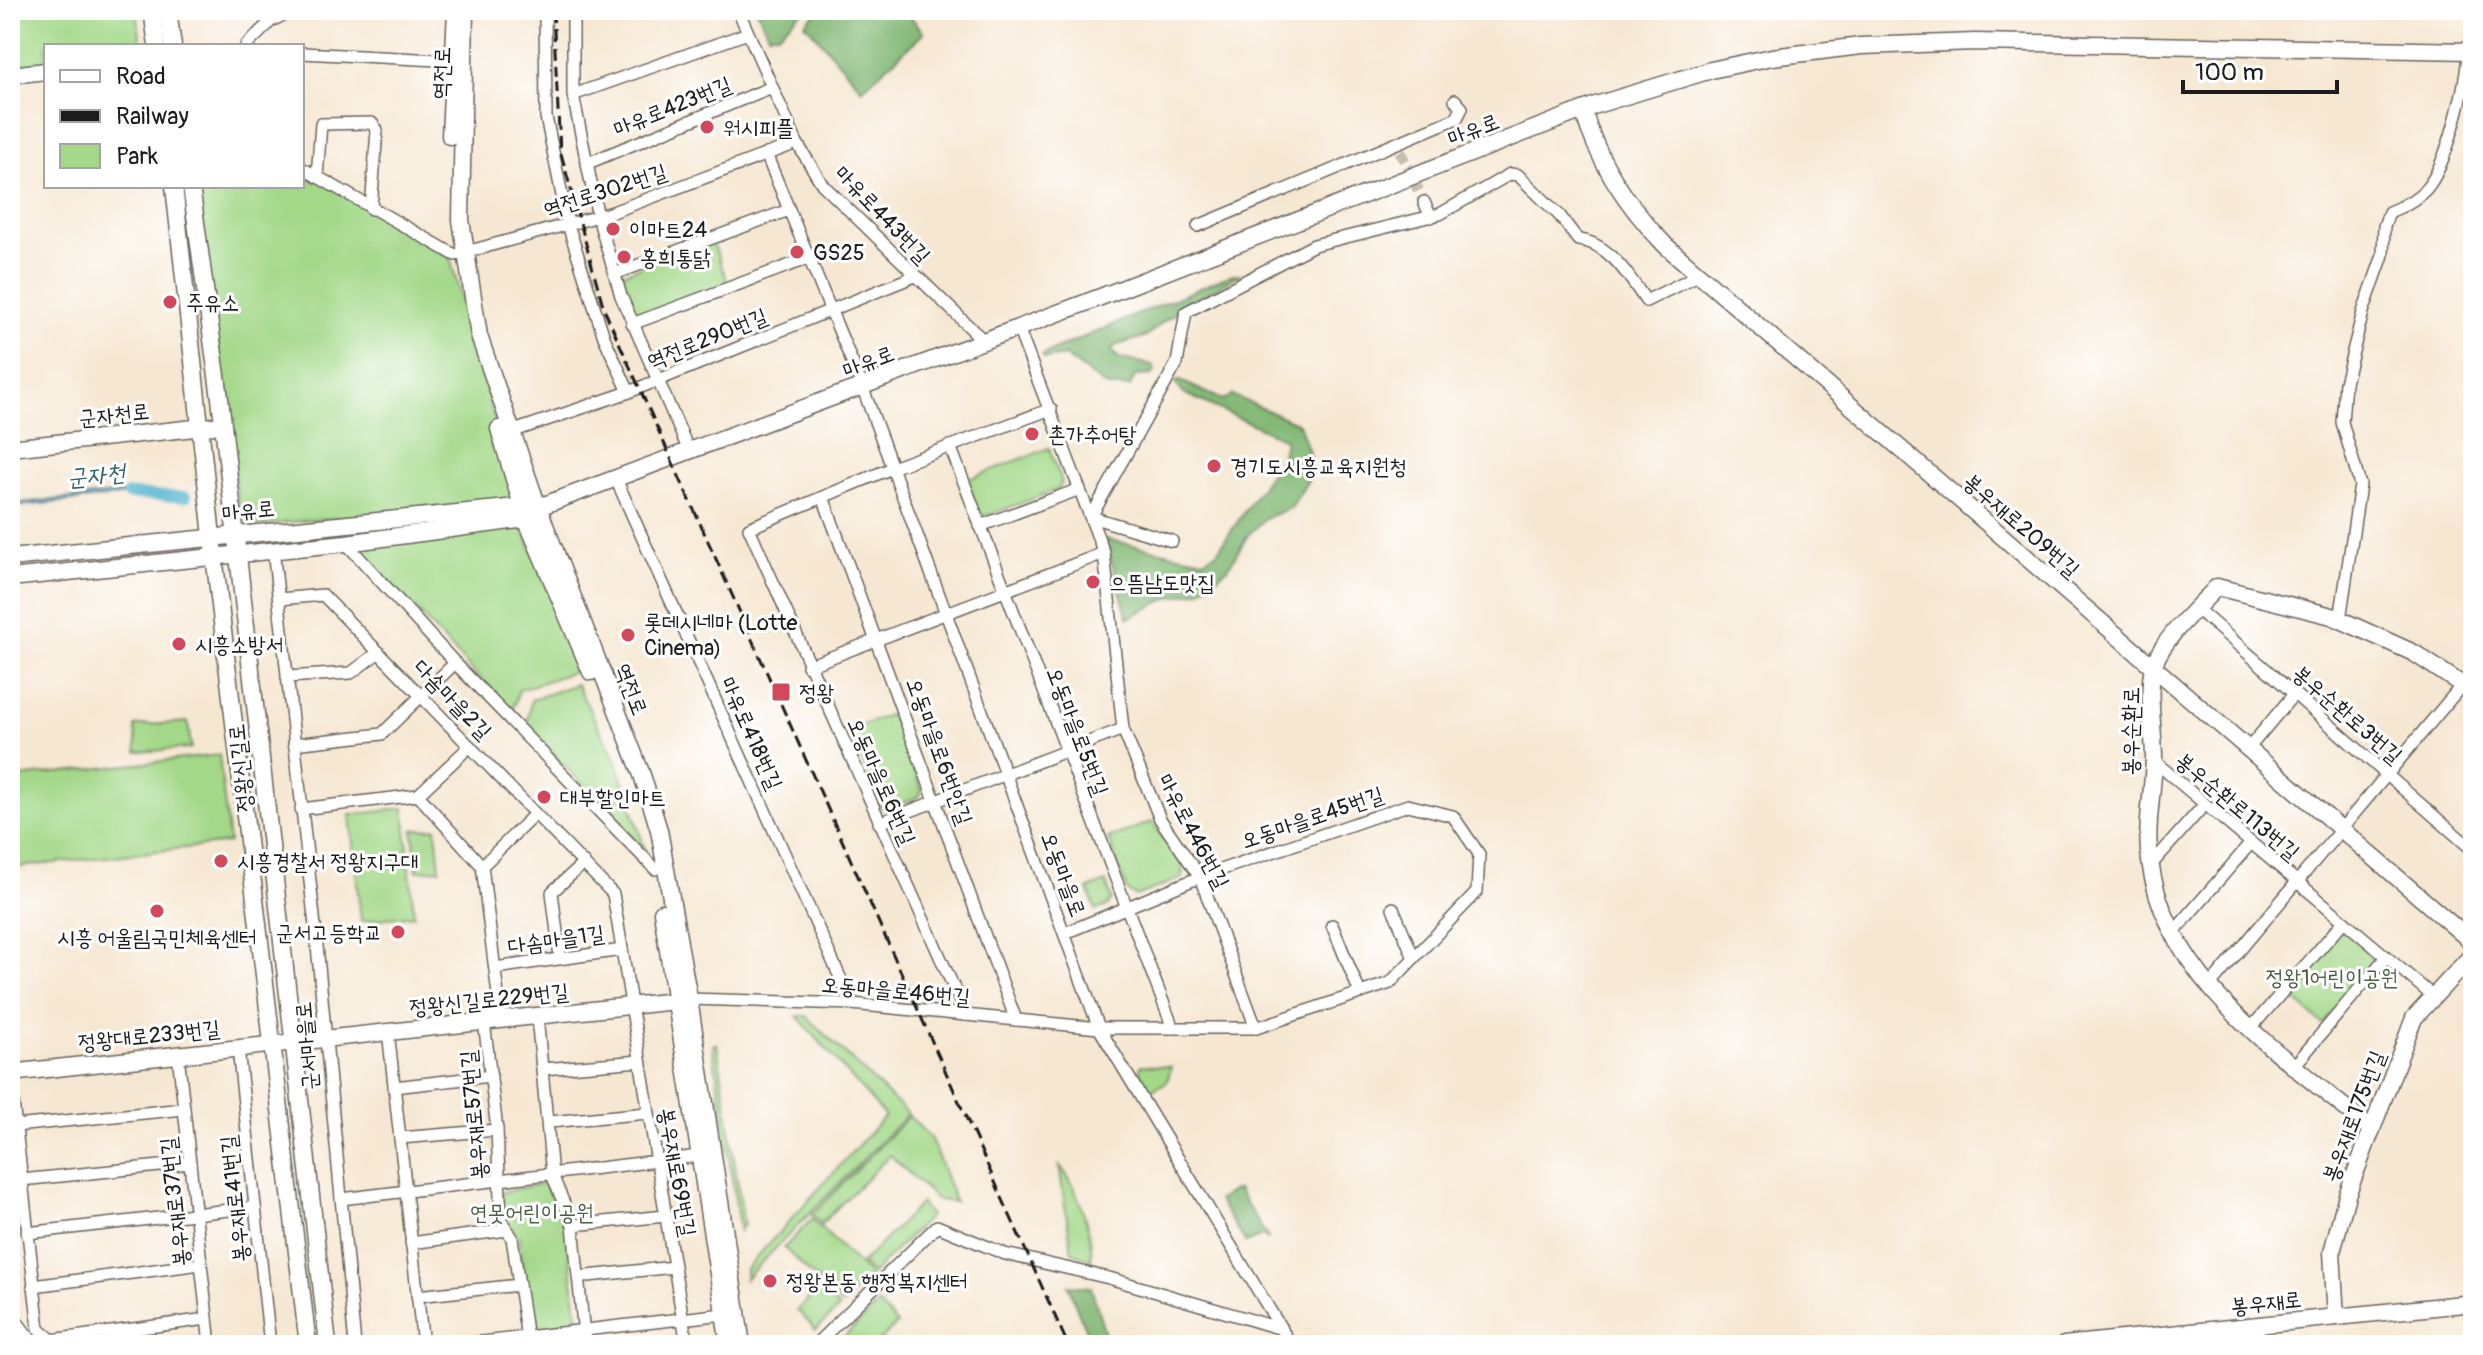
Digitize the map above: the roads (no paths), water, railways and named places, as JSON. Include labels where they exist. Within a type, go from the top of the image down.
[{"type":"street","points":[[152,10],[157,44]]},
{"type":"street","points":[[168,10],[173,44]]},
{"type":"street","points":[[248,44],[271,21],[294,10]]},
{"type":"street","name":"역전로","points":[[456,10],[460,255],[468,329],[529,510],[644,810],[683,1000],[699,1156],[729,1345]]},
{"type":"street","name":"역전로","points":[[458,61],[465,10]]},
{"type":"street","points":[[545,10],[546,117],[568,225],[604,337],[629,392]]},
{"type":"street","name":"마유로423번길","points":[[573,10],[573,95],[598,217],[632,324],[689,451]]},
{"type":"street","name":"마유로443번길","points":[[738,10],[797,143],[822,184],[984,341]]},
{"type":"street","name":"마유로423번길","points":[[573,95],[748,33]]},
{"type":"street","name":"마유로","points":[[10,578],[346,543],[529,510],[984,341],[1583,110],[1711,70],[1772,57],[1861,46],[1975,42],[2471,51]]},
{"type":"street","points":[[2340,620],[2360,485],[2342,422],[2345,383],[2383,255],[2384,226],[2389,212],[2419,196],[2438,170],[2467,77],[2471,51]]},
{"type":"street","points":[[304,53],[458,61]]},
{"type":"street","points":[[10,75],[44,71]]},
{"type":"street","name":"마유로423번길","points":[[588,163],[772,87]]},
{"type":"street","points":[[1198,226],[1398,148],[1457,118],[1462,108],[1455,100]]},
{"type":"street","name":"봉우재로209번길","points":[[1583,110],[1601,159],[1635,214],[1698,275],[2473,943]]},
{"type":"street","points":[[317,177],[321,124],[372,123],[377,130],[371,209]]},
{"type":"street","name":"역전로302번길","points":[[460,255],[598,217],[797,143]]},
{"type":"street","points":[[766,154],[830,310]]},
{"type":"street","points":[[304,169],[371,209],[460,255]]},
{"type":"street","points":[[1172,541],[1091,517],[1177,363],[1186,312],[1314,245],[1431,217],[1459,206],[1501,177],[1518,175],[1560,216],[1578,240],[1590,241],[1612,259],[1646,301],[1698,275]]},
{"type":"street","name":"정왕신길로","points":[[174,188],[214,555],[308,1345]]},
{"type":"street","name":"정왕신길로","points":[[191,188],[223,425],[328,1345]]},
{"type":"street","points":[[1424,202],[1431,217]]},
{"type":"street","points":[[614,274],[789,210]]},
{"type":"street","name":"역전로","points":[[460,255],[483,350],[511,432],[529,510],[653,807],[742,1345]]},
{"type":"street","points":[[632,324],[809,258]]},
{"type":"street","name":"역전로290번길","points":[[511,432],[629,392],[657,378],[915,276]]},
{"type":"street","name":"오동마을로","points":[[830,310],[862,386],[1099,1028],[1291,1345]]},
{"type":"street","name":"마유로446번길","points":[[1018,328],[1104,553],[1123,729],[1160,819],[1200,877],[1256,1028]]},
{"type":"street","points":[[892,468],[1051,409]]},
{"type":"street","name":"군자천로","points":[[10,448],[223,425]]},
{"type":"street","name":"오동마을로5번길","points":[[950,446],[1173,1028]]},
{"type":"street","name":"오동마을로6번길","points":[[892,468],[749,528],[966,1015]]},
{"type":"street","name":"마유로418번길","points":[[616,479],[852,1004]]},
{"type":"street","points":[[980,526],[1080,489]]},
{"type":"street","name":"오동마을로6번안길","points":[[823,497],[878,639],[1016,1020]]},
{"type":"street","name":"마유로","points":[[10,558],[235,533],[529,510]]},
{"type":"street","points":[[346,543],[455,663],[655,869]]},
{"type":"street","name":"군서마을로","points":[[273,549],[326,1038],[355,1345]]},
{"type":"street","points":[[808,666],[1104,553]]},
{"type":"street","name":"봉우순환로","points":[[2372,1130],[2251,1028],[2209,987],[2172,934],[2150,866],[2148,840],[2154,761],[2153,667],[2177,630],[2217,587],[2340,620],[2414,653],[2468,689]]},
{"type":"street","name":"다솜마을2길","points":[[279,599],[323,595],[613,894],[631,1006]]},
{"type":"street","name":"봉우순환로3번길","points":[[2197,609],[2473,850]]},
{"type":"street","points":[[287,677],[351,673],[379,652]]},
{"type":"street","points":[[294,744],[382,734],[455,663]]},
{"type":"street","name":"봉우순환로113번길","points":[[2209,987],[2387,775],[2468,689]]},
{"type":"street","points":[[2248,749],[2294,694]]},
{"type":"street","points":[[879,823],[1123,729]]},
{"type":"street","points":[[301,809],[418,795],[470,746]]},
{"type":"street","name":"봉우순환로113번길","points":[[2154,761],[2434,997]]},
{"type":"street","points":[[418,795],[482,866],[535,814]]},
{"type":"street","points":[[2150,866],[2205,804]]},
{"type":"street","name":"오동마을로45번길","points":[[1065,933],[1200,877],[1408,805],[1453,816],[1479,854],[1477,892],[1390,983],[1256,1028],[1099,1028]]},
{"type":"street","points":[[2172,934],[2251,843]]},
{"type":"street","points":[[560,957],[552,892],[584,863]]},
{"type":"street","name":"다솜마을1길","points":[[482,866],[495,968],[492,1020]]},
{"type":"street","points":[[1393,908],[1414,958]]},
{"type":"street","points":[[2251,1028],[2344,921]]},
{"type":"street","points":[[1332,925],[1360,993]]},
{"type":"street","name":"다솜마을1길","points":[[495,968],[622,950]]},
{"type":"street","name":"봉우재로175번길","points":[[2336,1317],[2332,1252],[2347,1195],[2414,1018],[2473,954]]},
{"type":"street","points":[[2295,1065],[2386,957]]},
{"type":"street","name":"오동마을로46번길","points":[[683,1000],[852,1004],[1099,1028]]},
{"type":"street","name":"정왕신길로229번길","points":[[294,1042],[683,1000]]},
{"type":"street","name":"봉우재로69번길","points":[[631,1006],[687,1345]]},
{"type":"street","points":[[537,1016],[552,1175],[573,1225],[585,1345]]},
{"type":"street","name":"봉우재로57번길","points":[[492,1020],[491,1076],[501,1220],[512,1238],[527,1341]]},
{"type":"street","points":[[388,1031],[423,1345]]},
{"type":"street","name":"정왕대로233번길","points":[[10,1074],[294,1042]]},
{"type":"street","name":"봉우재로41번길","points":[[238,1048],[270,1345]]},
{"type":"street","name":"봉우재로37번길","points":[[178,1054],[210,1345]]},
{"type":"street","points":[[543,1069],[640,1061]]},
{"type":"street","points":[[10,1074],[39,1329],[52,1340],[207,1319]]},
{"type":"street","points":[[394,1087],[491,1076]]},
{"type":"street","points":[[15,1126],[184,1109]]},
{"type":"street","points":[[549,1122],[648,1113]]},
{"type":"street","points":[[400,1138],[497,1130]]},
{"type":"street","points":[[341,1199],[699,1156]]},
{"type":"street","points":[[21,1180],[190,1163]]},
{"type":"street","points":[[27,1233],[255,1207]]},
{"type":"street","points":[[573,1225],[666,1216]]},
{"type":"street","points":[[815,1345],[937,1226],[1005,1254],[1109,1278],[1282,1329]]},
{"type":"street","points":[[411,1243],[507,1230]]},
{"type":"street","points":[[33,1286],[201,1264]]},
{"type":"street","points":[[578,1277],[674,1267]]},
{"type":"street","points":[[417,1296],[519,1285]]},
{"type":"street","name":"봉우재로","points":[[2064,1345],[2473,1303]]},
{"type":"street","points":[[10,1313],[35,1345]]},
{"type":"street","points":[[456,1345],[527,1341],[724,1314]]},
{"type":"water","points":[[142,491],[142,494],[10,507],[10,504]]},
{"type":"waterway","name":"군자천","points":[[127,494],[186,497]]},
{"type":"tunnel","points":[[1400,151],[1424,202]]},
{"type":"railway","points":[[553,10],[560,150],[604,309],[1068,1345]]},
{"type":"place","name":"워시피플","points":[[707,127]]},
{"type":"place","name":"이마트24","points":[[613,229]]},
{"type":"place","name":"GS25","points":[[797,252]]},
{"type":"place","name":"홍희통닭","points":[[624,257]]},
{"type":"place","name":"주유소","points":[[170,302]]},
{"type":"place","name":"촌가추어탕","points":[[1032,434]]},
{"type":"place","name":"경기도시흥교육지원청","points":[[1214,466]]},
{"type":"place","name":"으뜸남도맛집","points":[[1093,582]]},
{"type":"place","name":"롯데시네마 (Lotte Cinema)","points":[[628,635]]},
{"type":"place","name":"시흥소방서","points":[[179,644]]},
{"type":"place","name":"정왕","points":[[781,692]]},
{"type":"place","name":"대부할인마트","points":[[544,797]]},
{"type":"place","name":"시흥경찰서 정왕지구대","points":[[221,861]]},
{"type":"place","name":"시흥 어울림국민체육센터","points":[[157,911]]},
{"type":"place","name":"군서고등학교","points":[[398,932]]},
{"type":"place","name":"정왕본동 행정복지센터","points":[[770,1281]]},
{"type":"park label","name":"정왕1어린이공원","points":[[2332,977]]},
{"type":"park label","name":"연못어린이공원","points":[[532,1212]]}]
